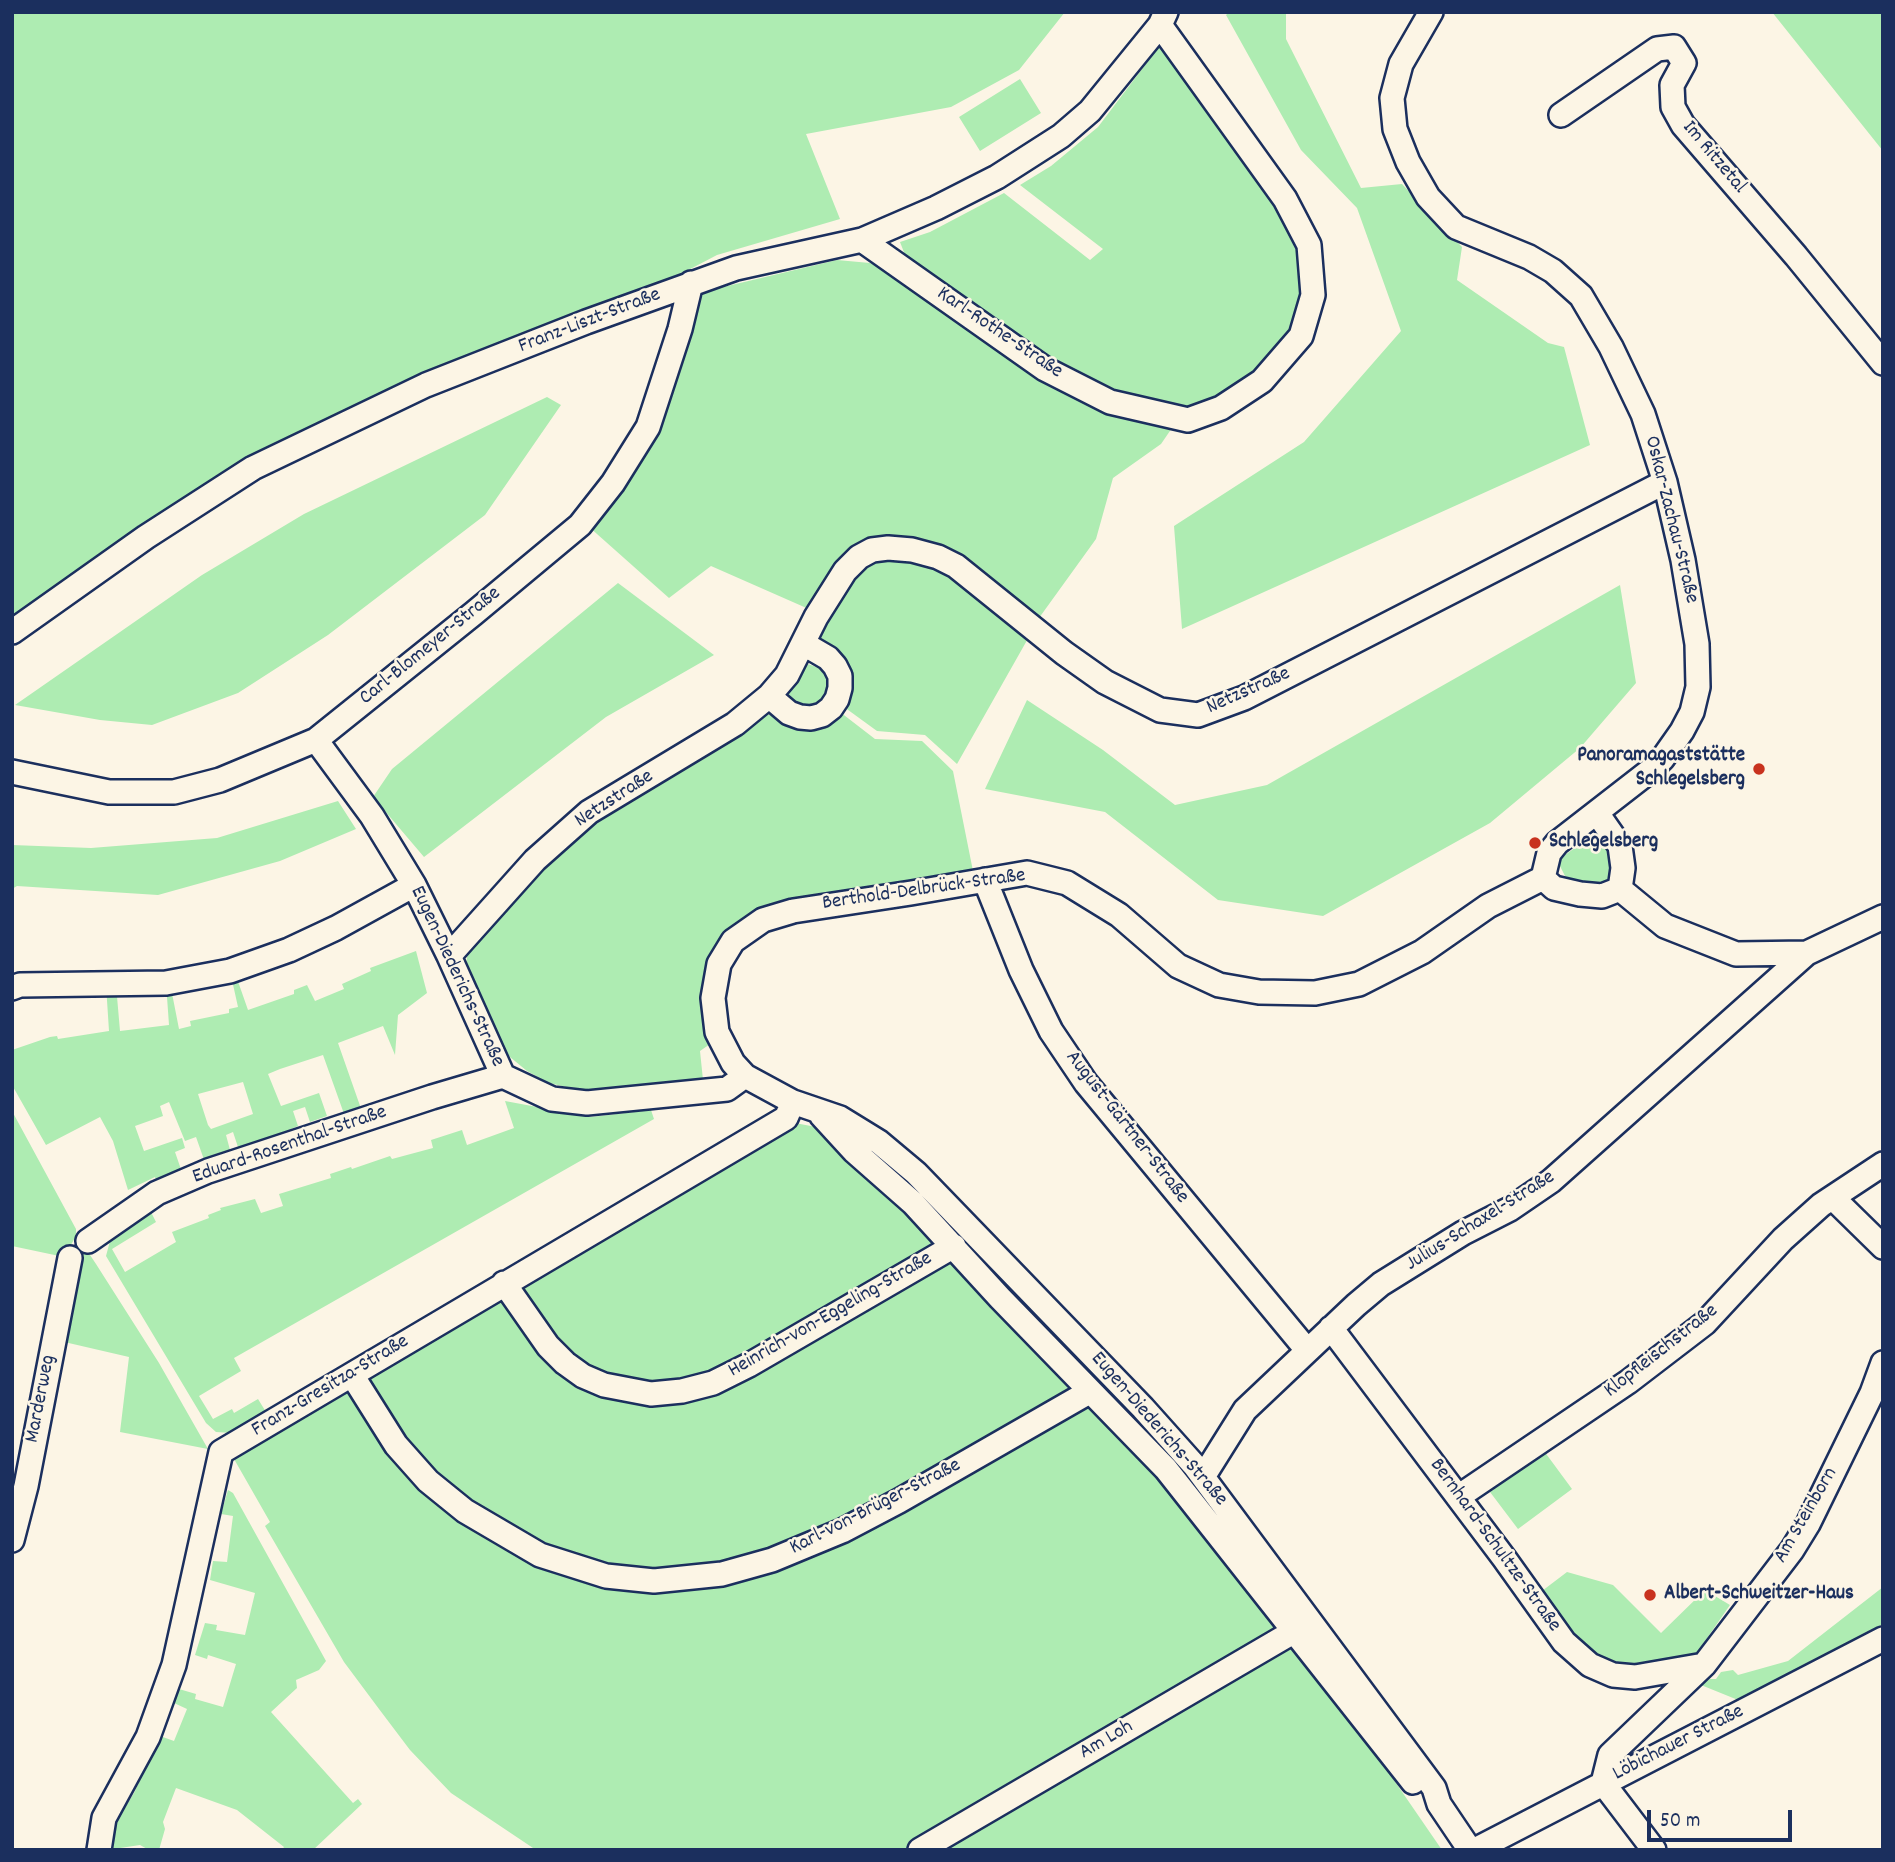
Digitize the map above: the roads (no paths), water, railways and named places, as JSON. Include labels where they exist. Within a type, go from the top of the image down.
[{"type":"street","points":[[1163,19],[1184,12]]},
{"type":"street","name":"Oskar-Zachau-Straße","points":[[1431,12],[1401,64],[1392,98],[1395,129],[1408,162],[1427,197],[1456,227],[1530,257],[1553,271],[1581,296],[1611,347],[1643,414],[1665,482],[1683,560],[1698,644],[1698,687],[1692,712],[1682,731],[1651,771],[1597,813]]},
{"type":"street","name":"Karl-Rothe-Straße","points":[[862,240],[1045,369],[1110,402],[1188,420],[1221,408],[1262,381],[1301,336],[1313,295],[1309,245],[1285,199],[1163,19]]},
{"type":"street","name":"Franz-Liszt-Straße","points":[[12,632],[146,537],[253,468],[426,386],[691,283],[736,268],[862,240],[936,208],[997,177],[1061,136],[1090,111],[1163,19]]},
{"type":"street","name":"Im Ritzetal","points":[[1561,115],[1657,49],[1674,47],[1684,63],[1672,85],[1673,107],[1683,125],[1883,362]]},
{"type":"street","name":"Carl-Blomeyer-Straße","points":[[12,772],[109,792],[174,792],[220,780],[316,740],[580,525],[613,483],[648,427],[680,329],[691,283]]},
{"type":"street","name":"Netzstraße","points":[[449,956],[527,869],[589,811],[735,724],[769,696],[787,675],[816,617],[845,571],[859,557],[872,550],[912,550],[938,557],[956,566],[1064,653],[1105,682],[1160,710],[1198,715],[1244,698],[1665,482]]},
{"type":"street","points":[[769,696],[789,713],[800,718],[822,715],[837,699],[841,688],[835,666],[828,658],[804,644]]},
{"type":"street","name":"Eugen-Diederichs-Straße","points":[[316,740],[372,816],[414,884],[503,1076],[552,1099],[587,1104],[727,1089],[745,1076],[793,1102],[840,1118],[879,1142],[916,1174],[1143,1408],[1203,1477],[1434,1788],[1439,1804],[1469,1850]]},
{"type":"street","points":[[1597,813],[1620,846],[1623,868],[1620,888],[1602,896],[1554,888],[1543,878],[1549,853],[1557,843],[1597,813]]},
{"type":"street","name":"Berthold-Delbrück-Straße","points":[[745,1076],[733,1063],[717,1032],[713,998],[719,964],[733,941],[763,920],[793,911],[1027,873],[1067,883],[1119,915],[1178,966],[1219,985],[1259,992],[1315,993],[1359,984],[1422,952],[1488,906],[1543,878]]},
{"type":"street","name":"August-Gärtner-Straße","points":[[985,880],[1021,970],[1051,1031],[1086,1083],[1307,1350]]},
{"type":"street","points":[[12,988],[20,985],[166,983],[230,971],[289,950],[337,928],[414,884]]},
{"type":"street","points":[[1620,888],[1665,926],[1736,954],[1807,953],[1883,917]]},
{"type":"street","name":"Julius-Schaxel-Straße","points":[[1203,1477],[1245,1410],[1381,1284],[1463,1233],[1510,1209],[1550,1181],[1807,953]]},
{"type":"street","name":"Eduard-Rosenthal-Straße","points":[[88,1241],[157,1194],[208,1171],[503,1076]]},
{"type":"street","name":"Franz-Gresitza-Straße","points":[[99,1850],[104,1818],[148,1737],[174,1665],[221,1452],[786,1118],[793,1102]]},
{"type":"street","name":"Eugen-Diederichs-Straße","points":[[819,1112],[832,1130],[913,1203],[1089,1392],[1115,1415],[1166,1469],[1416,1786],[1424,1795],[1439,1804]]},
{"type":"street","name":"Klopfleischstraße","points":[[1458,1497],[1629,1382],[1705,1323],[1783,1240],[1821,1205],[1834,1199],[1883,1164]]},
{"type":"street","points":[[1834,1199],[1883,1247]]},
{"type":"street","name":"Heinrich-von-Eggeling-Straße","points":[[504,1283],[548,1346],[565,1363],[583,1376],[604,1385],[651,1394],[682,1391],[713,1383],[749,1365],[954,1246]]},
{"type":"street","name":"Marderweg","points":[[12,1540],[26,1486],[70,1258]]},
{"type":"street","name":"Bernhard-Schultze-Straße","points":[[1331,1328],[1564,1642],[1590,1665],[1613,1675],[1635,1677],[1704,1665]]},
{"type":"street","name":"Am Steinborn","points":[[1603,1783],[1610,1755],[1704,1665],[1792,1550],[1808,1524],[1872,1393],[1883,1363]]},
{"type":"street","name":"Karl-von-Brüger-Straße","points":[[352,1375],[396,1444],[428,1481],[465,1511],[540,1555],[606,1576],[654,1581],[722,1574],[772,1560],[842,1531],[1089,1392]]},
{"type":"street","name":"Am Loh","points":[[920,1850],[1293,1632]]},
{"type":"street","name":"Löbichauer Straße","points":[[1475,1850],[1883,1639]]},
{"type":"street","points":[[1603,1783],[1654,1850]]},
{"type":"place","name":"Panoramagaststätte Schlegelsberg","points":[[1759,769]]},
{"type":"place","name":"Schlegelsberg","points":[[1535,843]]},
{"type":"place","name":"Albert-Schweitzer-Haus","points":[[1650,1595]]}]
